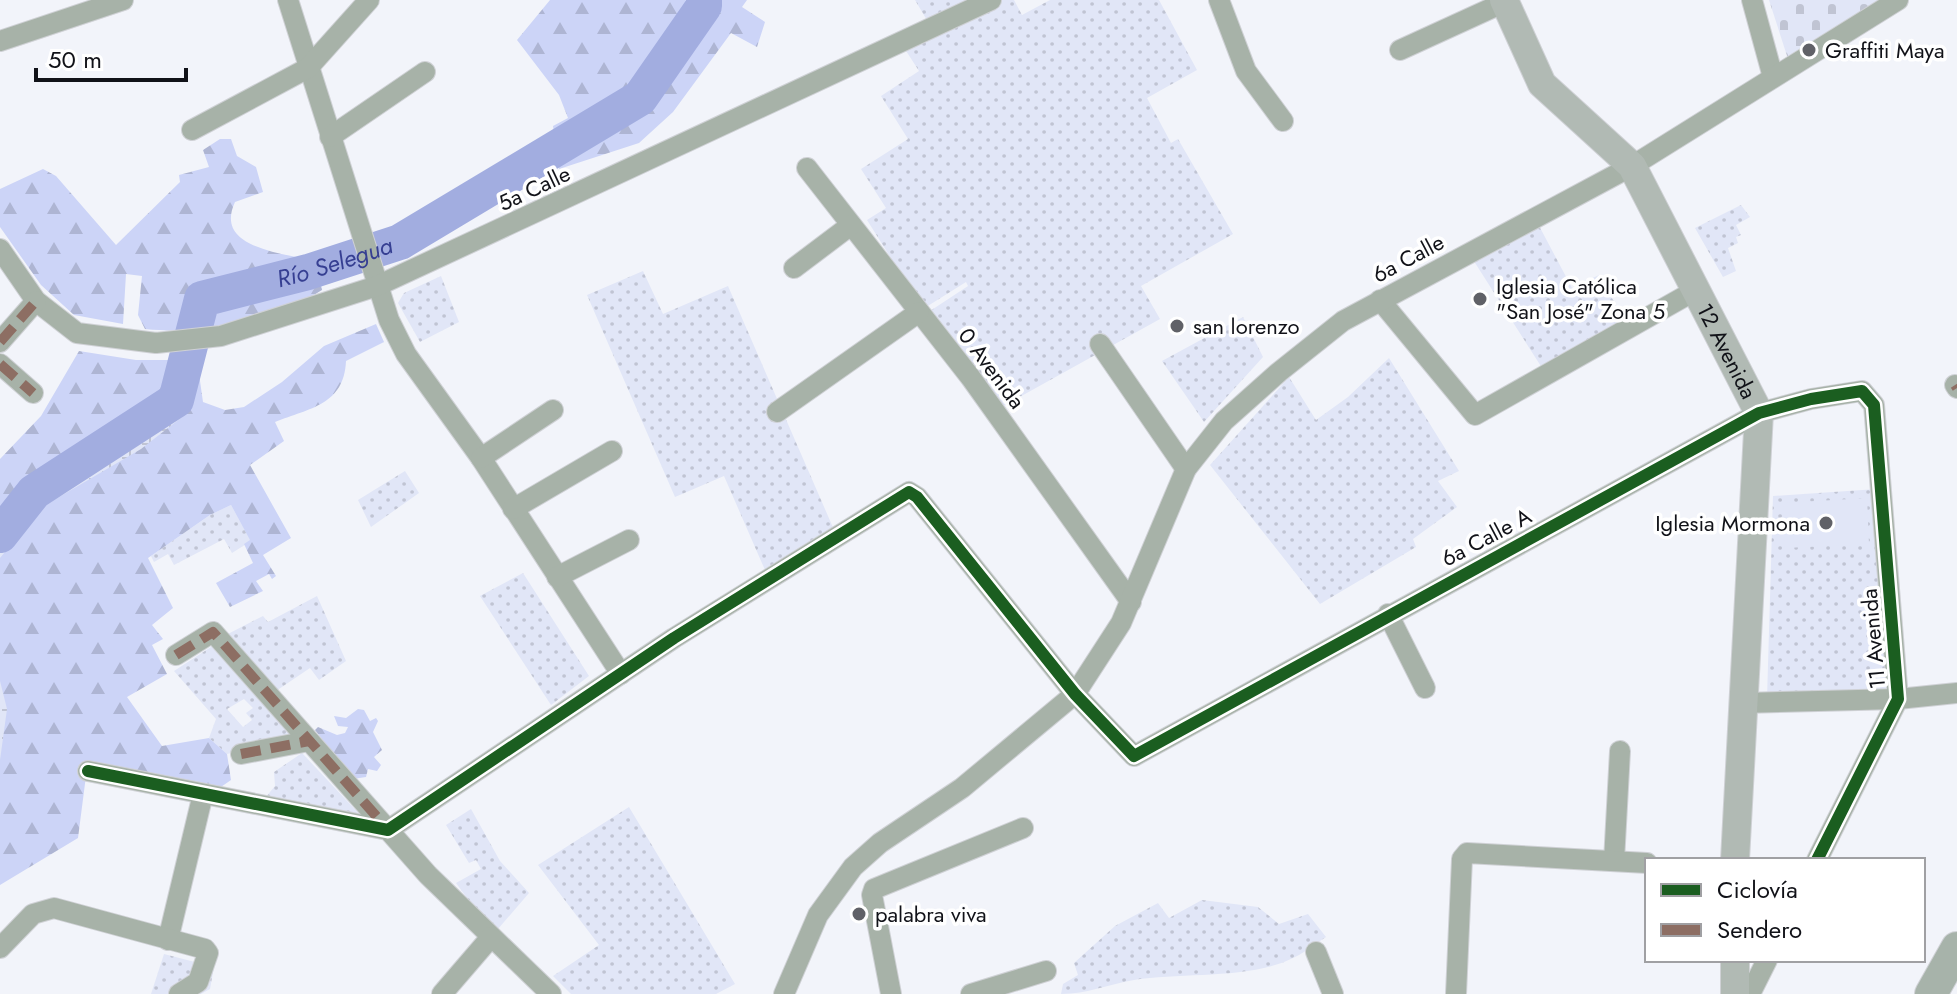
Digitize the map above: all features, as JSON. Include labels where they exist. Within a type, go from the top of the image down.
[{"type":"main road","points":[[1931,994],[1957,948]]},
{"type":"street","points":[[288,0],[377,286],[406,354],[481,458],[621,674]]},
{"type":"street","points":[[192,130],[308,68],[369,0]]},
{"type":"street","name":"5a Calle","points":[[36,301],[77,333],[134,342],[182,343],[221,336],[377,286],[991,0]]},
{"type":"street","points":[[1219,0],[1246,71],[1283,121]]},
{"type":"street","points":[[1752,0],[1773,77]]},
{"type":"street","name":"6a Calle","points":[[784,994],[818,915],[836,885],[853,867],[880,843],[962,788],[1075,694],[1131,602],[1186,469],[1224,421],[1343,321],[1632,166],[1898,0]]},
{"type":"street","points":[[1400,50],[1504,1]]},
{"type":"street","name":"12 Avenida","points":[[1504,1],[1542,84],[1632,166],[1759,413],[1735,858]]},
{"type":"street","points":[[0,41],[113,2]]},
{"type":"street","points":[[330,137],[425,72]]},
{"type":"street","name":"0 Avenida","points":[[807,168],[919,312],[1131,602]]},
{"type":"street","points":[[794,268],[851,225]]},
{"type":"street","points":[[0,249],[36,301],[0,342]]},
{"type":"street","points":[[1380,300],[1475,415],[1696,290]]},
{"type":"street","points":[[777,412],[919,312]]},
{"type":"street","points":[[1100,344],[1186,469]]},
{"type":"street","points":[[0,364],[33,393]]},
{"type":"street","name":"6a Calle A","points":[[1075,694],[1134,756],[1759,413],[1811,399],[1862,391],[1870,397]]},
{"type":"street","name":"11 Avenida","points":[[1818,858],[1898,699],[1874,405],[1870,397]]},
{"type":"street","points":[[481,458],[553,410]]},
{"type":"street","points":[[513,509],[612,451]]},
{"type":"street","points":[[88,771],[388,830],[621,674],[909,492],[915,495],[1075,694]]},
{"type":"street","points":[[557,577],[629,540]]},
{"type":"street","points":[[1388,614],[1425,688]]},
{"type":"street","points":[[176,655],[213,632],[388,830],[551,994]]},
{"type":"street","points":[[1743,703],[1898,699],[1957,693]]},
{"type":"street","points":[[241,754],[309,741]]},
{"type":"street","points":[[1614,861],[1620,751]]},
{"type":"street","points":[[168,940],[203,794]]},
{"type":"street","points":[[891,994],[872,895],[874,889],[1023,828]]},
{"type":"street","points":[[1456,994],[1462,859],[1467,853],[1645,863]]},
{"type":"street","points":[[0,948],[33,914],[44,908],[208,953],[197,983],[179,994]]},
{"type":"street","points":[[442,994],[491,937]]},
{"type":"street","points":[[1316,952],[1333,994]]},
{"type":"street","points":[[1735,962],[1735,994]]},
{"type":"street","points":[[1750,994],[1766,962]]},
{"type":"street","points":[[971,994],[1046,971]]},
{"type":"green space","points":[[550,0],[747,0],[742,7],[765,22],[757,47],[731,33],[673,112],[639,143],[559,169],[553,126],[568,118],[559,95],[517,40]]},
{"type":"green space","points":[[915,0],[1014,0],[1022,15],[1050,0],[1159,0],[1197,70],[1147,98],[1171,143],[1178,139],[1233,234],[1141,286],[1160,319],[998,409],[927,313],[968,286],[966,282],[923,309],[867,220],[886,208],[861,169],[908,139],[881,96],[919,71],[899,40],[928,22]]},
{"type":"green space","points":[[1769,0],[1889,0],[1789,62]]},
{"type":"green space","points":[[220,139],[231,139],[237,156],[256,167],[263,192],[235,202],[231,217],[233,229],[253,245],[308,260],[321,282],[322,290],[281,311],[213,328],[145,329],[138,315],[142,276],[126,274],[123,324],[74,315],[41,285],[0,227],[0,189],[43,169],[56,176],[116,245],[180,182],[179,175],[209,167],[203,150]]},
{"type":"green space","points":[[1741,205],[1750,217],[1736,225],[1741,235],[1736,237],[1738,243],[1728,248],[1736,271],[1723,277],[1695,228]]},
{"type":"green space","points":[[1537,222],[1572,288],[1599,275],[1626,323],[1544,371],[1470,255]]},
{"type":"green space","points":[[643,271],[663,314],[728,286],[838,539],[765,570],[724,476],[675,497],[587,295]]},
{"type":"green space","points":[[441,276],[459,322],[420,342],[398,303],[404,293]]},
{"type":"green space","points":[[1243,317],[1263,357],[1204,422],[1162,361]]},
{"type":"green space","points":[[376,324],[384,342],[346,361],[339,387],[323,403],[275,422],[284,441],[250,465],[291,538],[263,555],[276,576],[272,579],[269,574],[256,581],[263,591],[230,607],[216,583],[253,563],[244,544],[250,540],[231,505],[210,515],[148,558],[173,608],[152,625],[163,639],[152,645],[167,674],[127,697],[162,746],[209,738],[227,754],[231,780],[218,789],[87,768],[78,838],[0,885],[0,459],[41,416],[79,351],[136,360],[197,360],[203,402],[225,410],[244,407],[282,382],[324,346]]},
{"type":"green space","points":[[182,353],[193,355],[186,414],[141,449],[42,507],[0,558],[0,523],[26,490],[172,394]]},
{"type":"green space","points":[[1389,358],[1459,471],[1438,481],[1457,507],[1413,539],[1416,547],[1320,604],[1210,465],[1289,377],[1316,420],[1348,397]]},
{"type":"green space","points":[[405,471],[419,493],[371,527],[358,500]]},
{"type":"green space","name":"Iglesia Mormona","points":[[1877,489],[1901,690],[1767,699],[1773,496]]},
{"type":"green space","name":"Iglesia Mormona","points":[[1867,498],[1869,544],[1785,548],[1783,503]]},
{"type":"green space","points":[[231,505],[251,541],[232,553],[224,539],[174,565],[168,554],[154,562],[151,556],[210,515]]},
{"type":"green space","points":[[523,573],[589,676],[551,705],[480,596]]},
{"type":"green space","points":[[317,596],[346,661],[319,680],[310,668],[276,691],[222,637],[263,616],[268,622]]},
{"type":"green space","points":[[214,645],[297,738],[227,754],[209,738],[216,719],[174,671]],"holes":[[[244,699],[253,708],[246,713],[252,720],[243,727],[227,709]]]},
{"type":"green space","points":[[0,681],[7,709],[0,760]]},
{"type":"green space","points":[[358,709],[364,710],[370,721],[376,718],[378,721],[373,732],[382,750],[374,757],[381,765],[377,771],[368,769],[366,777],[353,779],[315,730],[318,727],[337,735],[345,733],[348,727],[338,726],[334,716],[346,718]]},
{"type":"green space","points":[[302,753],[364,819],[265,798],[275,786],[274,772]]},
{"type":"green space","points":[[629,807],[735,984],[716,994],[571,994],[553,976],[599,945],[538,865]]},
{"type":"green space","points":[[471,809],[500,861],[529,893],[498,929],[478,913],[456,883],[481,869],[476,860],[469,863],[446,825]]},
{"type":"green space","points":[[1202,900],[1258,907],[1279,924],[1308,914],[1326,937],[1295,957],[1259,969],[1134,980],[1061,994],[1063,984],[1078,975],[1074,963],[1115,926],[1158,903],[1169,918]]},
{"type":"green space","points":[[164,954],[214,967],[210,989],[201,994],[151,994]]},
{"type":"waterway","name":"Río Selegua","points":[[0,535],[34,492],[176,400],[202,299],[308,272],[400,242],[640,98],[704,6],[704,0]]},
{"type":"marked path","points":[[0,342],[36,301]]},
{"type":"marked path","points":[[0,364],[33,393]]},
{"type":"marked path","points":[[176,655],[213,632],[386,827]]},
{"type":"marked path","points":[[241,754],[309,741]]},
{"type":"cycle path","points":[[88,771],[388,830],[674,638],[909,492],[917,497],[1075,694],[1134,756],[1759,413],[1811,399],[1862,391],[1874,405],[1898,699],[1818,858]]},
{"type":"place","name":"Graffiti Maya","points":[[1809,50]]},
{"type":"place","name":"Iglesia Católica \"San José\" Zona 5","points":[[1480,299]]},
{"type":"place","name":"san lorenzo","points":[[1177,326]]},
{"type":"place","name":"Iglesia Mormona","points":[[1826,523]]},
{"type":"place","name":"palabra viva","points":[[859,914]]}]
